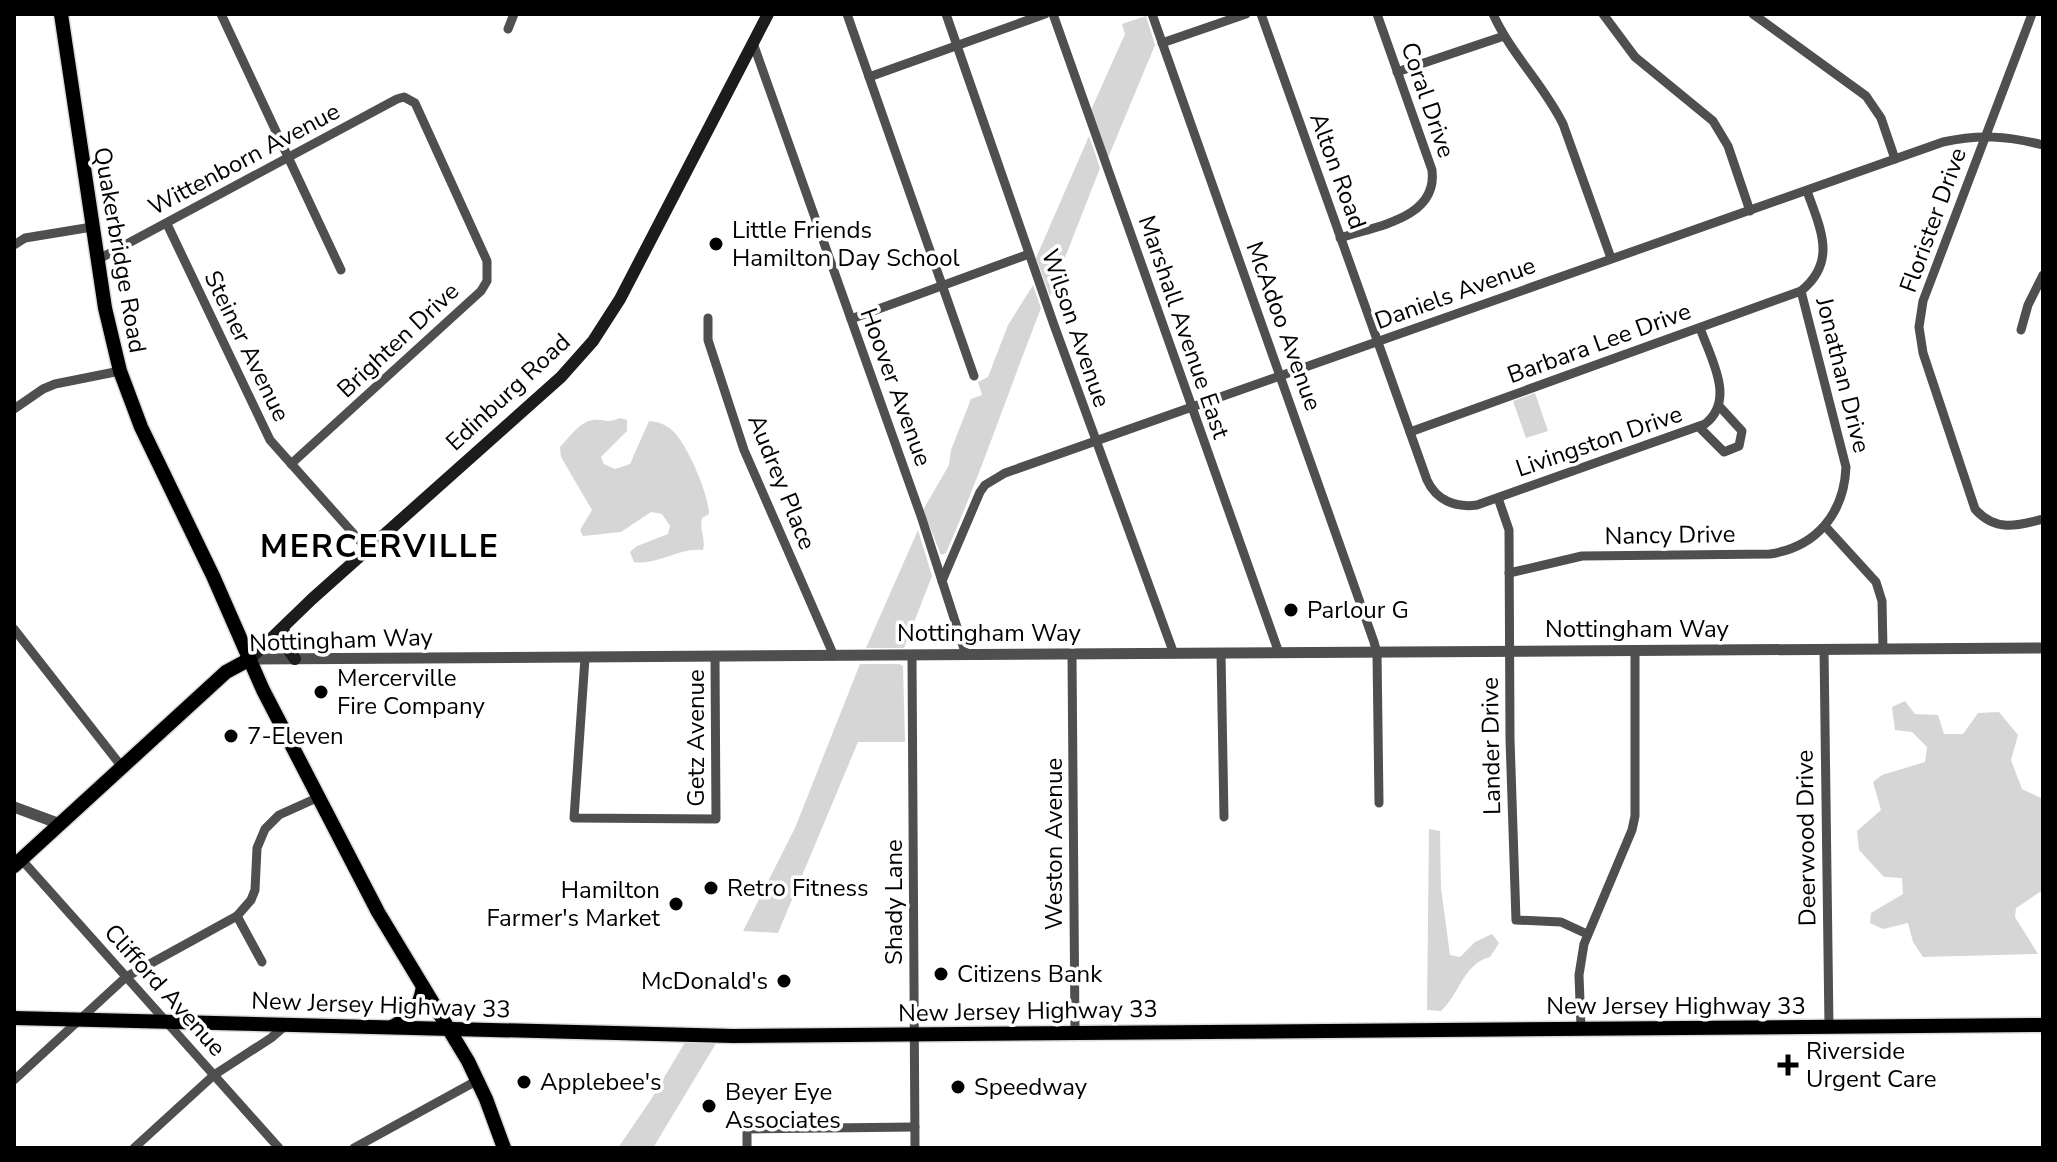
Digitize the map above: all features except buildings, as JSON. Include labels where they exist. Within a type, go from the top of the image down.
[{"type":"main road","name":"Quakerbridge Road","points":[[61,14],[105,308],[120,371],[141,427],[319,797],[378,912],[478,1080],[504,1148]]},
{"type":"main road","name":"Edinburg Road","points":[[250,659],[561,377],[593,341],[620,299],[768,14]]},
{"type":"main road","points":[[284,626],[282,640],[295,659]]},
{"type":"main road","name":"Nottingham Way","points":[[18,863],[226,672],[250,659]]},
{"type":"main road","points":[[392,1027],[413,1015],[420,1005],[423,987]]},
{"type":"main road","name":"New Jersey Highway 33","points":[[14,1018],[733,1036],[2043,1025]]},
{"type":"street","points":[[221,14],[341,270]]},
{"type":"street","points":[[508,29],[514,14]]},
{"type":"street","points":[[847,14],[974,376]]},
{"type":"street","name":"Wilson Avenue","points":[[946,14],[1174,654]]},
{"type":"street","points":[[869,77],[1045,14]]},
{"type":"street","name":"Marshall Avenue East","points":[[1053,14],[1279,653]]},
{"type":"street","name":"McAdoo Avenue","points":[[1152,14],[1377,653],[1379,803]]},
{"type":"street","points":[[1162,43],[1246,14]]},
{"type":"street","name":"Alton Road","points":[[1261,14],[1410,432]]},
{"type":"street","name":"Coral Drive","points":[[1340,238],[1416,211],[1432,188],[1432,170],[1377,14]]},
{"type":"street","points":[[1493,14],[1504,36],[1553,103],[1611,258]]},
{"type":"street","points":[[1603,14],[1635,57],[1713,121],[1728,146],[1750,211]]},
{"type":"street","points":[[1753,14],[1866,96],[1881,118],[1895,159]]},
{"type":"street","name":"Florister Drive","points":[[2032,14],[1923,301],[1920,340],[1975,509],[1989,522],[2005,527],[2043,519]]},
{"type":"street","points":[[1397,72],[1504,36]]},
{"type":"street","name":"Hoover Avenue","points":[[753,43],[966,655]]},
{"type":"street","name":"Wittenborn Avenue","points":[[97,260],[397,99],[410,99]]},
{"type":"street","name":"Brighten Drive","points":[[291,464],[481,291],[487,281],[487,261],[418,108],[410,99]]},
{"type":"street","name":"Daniels Avenue","points":[[942,581],[980,492],[985,485],[1005,473],[1943,142],[1985,135],[2007,136],[2043,145]]},
{"type":"street","name":"Jonathan Drive","points":[[1807,191],[1822,235],[1823,258],[1816,275],[1801,291],[1846,467],[1838,506],[1825,526]]},
{"type":"street","name":"Steiner Avenue","points":[[167,224],[270,440],[368,550]]},
{"type":"street","points":[[14,245],[25,238],[92,227]]},
{"type":"street","points":[[851,319],[1029,254]]},
{"type":"street","points":[[2021,330],[2028,305],[2043,275]]},
{"type":"street","name":"Barbara Lee Drive","points":[[1410,432],[1801,291]]},
{"type":"street","name":"Audrey Place","points":[[708,318],[708,340],[744,450],[834,656]]},
{"type":"street","points":[[1699,427],[1724,452],[1742,442],[1742,431],[1720,407],[1719,382],[1700,328]]},
{"type":"street","points":[[14,409],[55,384],[120,371]]},
{"type":"street","name":"Livingston Drive","points":[[1410,432],[1427,480],[1436,494],[1449,503],[1467,506],[1498,498],[1699,427],[1712,419],[1720,407]]},
{"type":"street","name":"Lander Drive","points":[[1498,498],[1509,530],[1516,920],[1561,922],[1587,934]]},
{"type":"street","points":[[1825,526],[1876,582],[1882,601],[1883,649]]},
{"type":"street","name":"Nancy Drive","points":[[1509,573],[1582,556],[1781,552],[1805,542],[1825,526]]},
{"type":"street","points":[[14,629],[122,767]]},
{"type":"street","name":"Nottingham Way","points":[[250,659],[2043,648]]},
{"type":"street","name":"Deerwood Drive","points":[[1824,649],[1829,1027]]},
{"type":"street","points":[[1581,1028],[1579,975],[1587,934],[1632,830],[1635,816],[1635,651]]},
{"type":"street","points":[[1221,654],[1224,817]]},
{"type":"street","name":"Weston Avenue","points":[[1072,655],[1075,1032]]},
{"type":"street","name":"Shady Lane","points":[[912,656],[915,1148]]},
{"type":"street","name":"Getz Avenue","points":[[585,658],[574,818],[716,819],[715,657]]},
{"type":"street","points":[[14,1080],[126,977],[237,916],[251,900],[255,890],[257,848],[265,829],[279,815],[319,797]]},
{"type":"street","points":[[14,807],[60,824]]},
{"type":"street","name":"Clifford Avenue","points":[[18,863],[126,977],[279,1148]]},
{"type":"street","points":[[237,916],[262,962]]},
{"type":"street","points":[[134,1148],[214,1075],[271,1038],[286,1024]]},
{"type":"street","points":[[354,1148],[478,1080]]},
{"type":"street","points":[[747,1148],[747,1129],[915,1127]]},
{"type":"shaded area","points":[[1146,16],[1155,45],[1108,158],[1091,110],[1125,34],[1122,24]]},
{"type":"shaded area","points":[[1089,136],[1100,168],[1050,296],[1036,258]]},
{"type":"shaded area","points":[[1033,285],[1041,308],[959,523],[946,553],[941,555],[923,510],[949,465],[951,450],[971,399],[982,395],[978,382],[988,377],[1008,325]]},
{"type":"shaded area","points":[[1535,393],[1548,431],[1526,438],[1513,401]]},
{"type":"shaded area","points":[[627,420],[627,431],[601,457],[604,464],[615,469],[630,464],[649,421],[670,429],[685,447],[708,506],[709,514],[701,522],[703,550],[685,551],[643,563],[634,562],[630,552],[637,546],[668,534],[670,526],[662,514],[651,512],[621,532],[583,536],[580,530],[592,510],[561,457],[560,447],[588,421]]},
{"type":"shaded area","points":[[918,530],[932,576],[904,648],[866,648]]},
{"type":"shaded area","points":[[860,664],[903,666],[905,742],[858,742],[778,933],[743,931],[795,828]]},
{"type":"shaded area","points":[[1905,701],[1915,714],[1938,715],[1944,734],[1963,734],[1978,713],[1999,712],[2018,735],[2011,760],[2022,789],[2043,799],[2043,890],[2016,908],[2015,917],[2038,954],[1923,957],[1913,942],[1908,923],[1883,929],[1870,923],[1871,913],[1903,894],[1902,878],[1884,877],[1859,850],[1857,831],[1881,810],[1873,782],[1882,775],[1925,762],[1927,747],[1912,732],[1895,730],[1892,707]]},
{"type":"shaded area","points":[[1429,829],[1440,831],[1441,888],[1450,955],[1460,957],[1475,942],[1492,934],[1499,943],[1490,957],[1481,960],[1468,973],[1441,1011],[1427,1010]]},
{"type":"shaded area","points":[[687,1039],[718,1040],[653,1148],[618,1148],[650,1101]]},
{"type":"place","name":"Little Friends Hamilton Day School","points":[[716,244]]},
{"type":"place","name":"Parlour G","points":[[1291,610]]},
{"type":"place","name":"Mercerville Fire Company","points":[[321,692]]},
{"type":"place","name":"7-Eleven","points":[[231,736]]},
{"type":"place","name":"Retro Fitness","points":[[711,888]]},
{"type":"place","name":"Hamilton Farmer's Market","points":[[676,904]]},
{"type":"place","name":"Citizens Bank","points":[[941,974]]},
{"type":"place","name":"McDonald's","points":[[784,981]]},
{"type":"place","name":"Riverside Urgent Care","points":[[1788,1065]]},
{"type":"place","name":"Applebee's","points":[[524,1082]]},
{"type":"place","name":"Speedway","points":[[958,1087]]},
{"type":"place","name":"Beyer Eye Associates","points":[[709,1106]]},
{"type":"district","name":"MERCERVILLE","points":[[380,546]]}]
